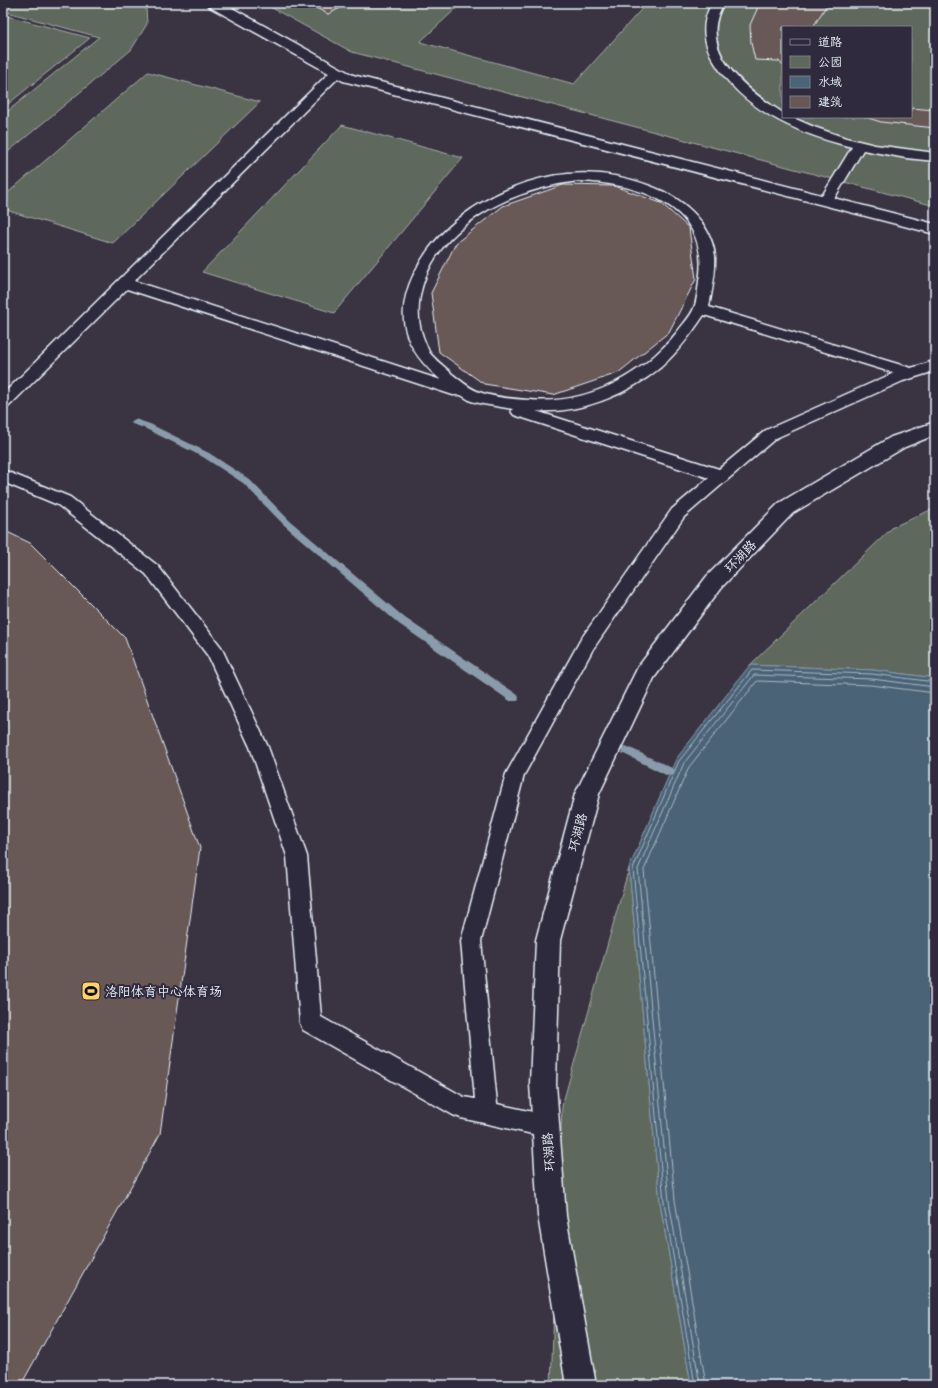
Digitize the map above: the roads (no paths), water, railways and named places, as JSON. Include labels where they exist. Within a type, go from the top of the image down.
[{"type":"street","points":[[213,3],[348,78],[935,229]]},
{"type":"street","name":"环湖路","points":[[581,1385],[552,1216],[543,1084],[548,940],[587,794],[646,673],[714,582],[786,508],[898,442],[935,428]]},
{"type":"lane","points":[[718,3],[710,19],[709,33],[712,47],[718,61],[728,76],[741,90],[782,117]]},
{"type":"lane","points":[[3,403],[337,72]]},
{"type":"lane","points":[[785,118],[804,128],[859,146],[889,152],[935,157]]},
{"type":"lane","points":[[826,201],[859,146]]},
{"type":"lane","points":[[566,177],[593,177],[622,180],[648,189],[673,202],[693,220],[704,239],[708,254],[708,270],[701,309],[679,341],[656,363],[626,383],[593,398],[557,406],[517,404],[475,396],[446,377],[424,355],[412,324],[413,291],[426,264],[443,238],[469,217],[495,199],[521,188],[566,177]]},
{"type":"lane","points":[[124,283],[722,476]]},
{"type":"lane","points":[[701,309],[911,373]]},
{"type":"lane","points":[[487,1113],[471,941],[515,774],[587,644],[678,513],[771,434],[898,377],[935,366]]},
{"type":"lane","points":[[3,476],[64,501],[152,570],[215,652],[259,747],[297,856],[311,1023],[461,1107],[546,1126]]},
{"type":"water","points":[[750,665],[873,670],[935,678],[935,1385],[691,1385],[660,1202],[629,868],[676,759]]},
{"type":"waterway","points":[[135,422],[147,426],[206,455],[246,481],[286,522],[402,621],[514,698]]},
{"type":"waterway","points":[[626,750],[670,772]]},
{"type":"place","name":"洛阳体育中心体育场","points":[[91,991]]}]
